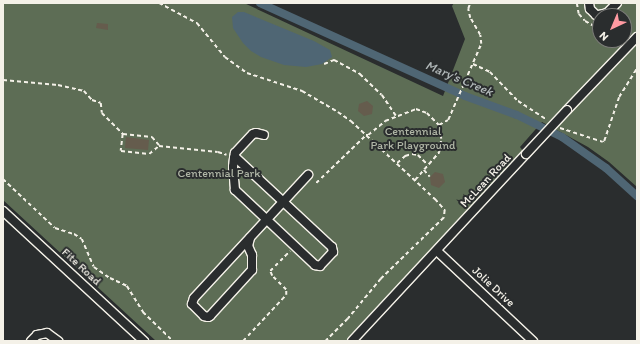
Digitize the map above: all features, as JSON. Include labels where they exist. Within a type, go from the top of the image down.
[{"type":"street","points":[[589,3],[590,9],[596,15],[600,16],[607,13],[617,3]]},
{"type":"street","name":"McLean Road","points":[[352,341],[637,37]]},
{"type":"street","points":[[235,157],[334,250],[320,266],[317,266],[294,246],[235,190],[233,167],[235,157],[238,149],[253,134],[256,133],[264,136]]},
{"type":"street","points":[[250,238],[248,246],[252,254],[252,270],[210,316],[206,317],[194,307],[192,301],[239,248],[308,175]]},
{"type":"street","name":"Fite Road","points":[[3,211],[144,341]]},
{"type":"street","name":"Jolie Drive","points":[[437,251],[533,341]]},
{"type":"street","points":[[31,341],[37,335],[47,333],[58,341]]},
{"type":"path","points":[[159,3],[197,23],[225,57],[240,68],[254,76],[296,88],[309,94],[338,112],[397,163],[441,204],[445,210],[444,218],[381,279],[348,319],[326,341]]},
{"type":"path","points":[[439,125],[446,121],[450,116],[481,44],[480,36],[470,18],[468,9],[470,3]]},
{"type":"path","points":[[577,3],[579,14],[585,22],[592,25]]},
{"type":"path","points":[[324,64],[334,60],[360,74],[382,95],[396,116]]},
{"type":"path","points":[[3,80],[58,85],[84,91],[92,100],[101,103],[102,113],[123,134],[152,137],[159,146]]},
{"type":"path","points":[[316,183],[366,135],[385,121],[411,110],[422,110],[433,117],[439,125],[441,139],[440,149],[429,165],[414,180]]},
{"type":"path","points":[[123,134],[121,151],[149,154],[159,146],[218,152],[235,157]]},
{"type":"path","points":[[397,163],[405,156],[412,154],[418,155],[429,165]]},
{"type":"path","points":[[424,170],[430,176]]},
{"type":"path","points":[[3,179],[55,228],[74,234],[82,239],[94,267],[110,278],[127,286],[143,312],[173,341]]},
{"type":"path","points":[[243,341],[286,294],[286,290],[272,276],[270,271],[294,246]]},
{"type":"green space","name":"Centennial Park","points":[[3,3],[244,3],[443,96],[465,39],[452,6],[454,3],[637,3],[637,31],[634,34],[637,37],[637,187],[609,162],[588,147],[542,122],[520,147],[523,151],[347,341],[156,341],[3,200]]},
{"type":"water","points":[[238,12],[244,12],[314,41],[330,50],[332,57],[322,64],[306,67],[284,65],[261,57],[251,51],[243,43],[233,28],[232,17]]},
{"type":"building","points":[[97,23],[108,24],[108,30],[96,28]]},
{"type":"building","points":[[367,101],[373,106],[372,114],[364,116],[358,111],[359,104]]},
{"type":"building","points":[[126,137],[149,140],[148,150],[125,148]]},
{"type":"building","points":[[435,172],[443,174],[445,182],[439,188],[431,185],[430,177]]},
{"type":"waterway","name":"Mary's Creek","points":[[260,3],[465,96],[517,115],[562,137],[606,168],[637,196]]},
{"type":"park label","name":"Centennial Park Playground","points":[[413,139]]}]
